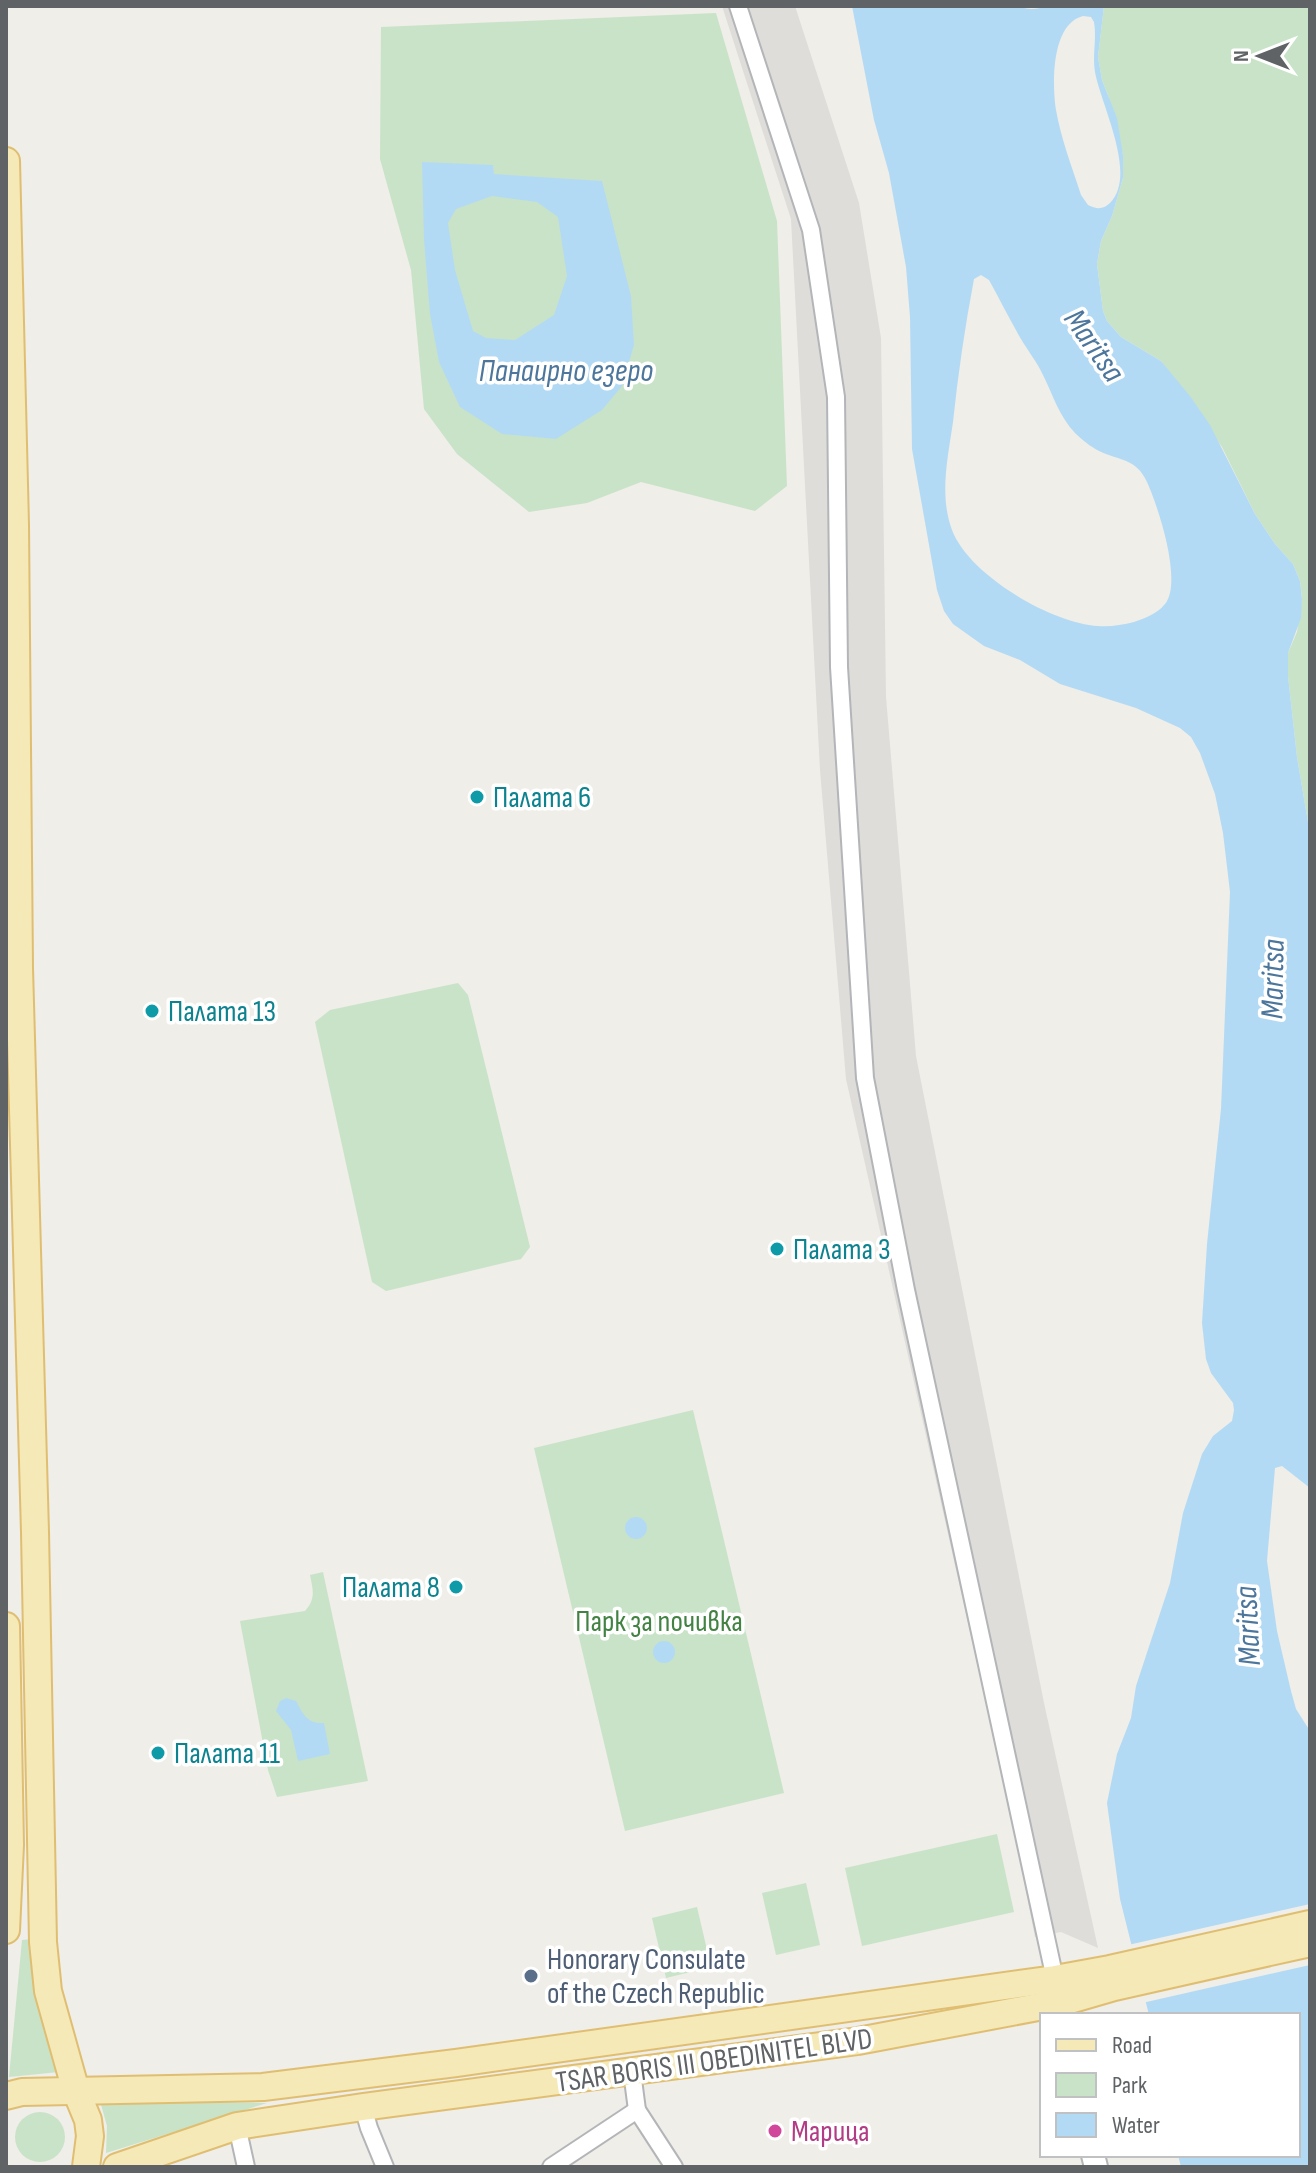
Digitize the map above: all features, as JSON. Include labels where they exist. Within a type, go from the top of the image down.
[{"type":"main road","points":[[6,161],[19,968],[43,1942],[48,1991],[76,2091],[88,2120],[90,2136],[86,2167]]},
{"type":"main road","points":[[6,1626],[6,1930]]},
{"type":"main road","points":[[1059,1999],[1112,1978],[1310,1924]]},
{"type":"main road","points":[[1112,1978],[1310,1943]]},
{"type":"main road","name":"TSAR BORIS III OBEDINITEL BLVD","points":[[117,2167],[237,2126],[858,2041],[1059,1999]]},
{"type":"main road","name":"TSAR BORIS III OBEDINITEL BLVD","points":[[6,2096],[22,2092],[263,2087],[471,2061],[1059,1999]]},
{"type":"street","points":[[738,6],[811,230],[836,397],[839,667],[865,1078],[909,1306],[1059,1999]]},
{"type":"street","points":[[632,2072],[637,2110],[674,2167]]},
{"type":"street","points":[[363,2107],[385,2167]]},
{"type":"street","points":[[551,2167],[637,2110]]},
{"type":"street","points":[[237,2126],[246,2167]]},
{"type":"shaded area","points":[[722,6],[795,6],[859,203],[881,338],[886,697],[916,1056],[1044,1703],[1098,1948],[1061,1932],[1035,1937],[1011,1815],[846,1079],[820,770],[791,219]]},
{"type":"green space","points":[[1104,6],[1310,6],[1310,834],[1288,676],[1288,653],[1297,632],[1302,599],[1300,581],[1293,564],[1255,514],[1222,447],[1161,361],[1121,337],[1107,321],[1103,311],[1097,264],[1101,241],[1123,178],[1123,155],[1098,57]]},
{"type":"green space","points":[[716,13],[777,221],[787,486],[755,511],[641,482],[587,503],[529,512],[457,454],[424,409],[411,270],[380,159],[381,27]]},
{"type":"green space","points":[[458,983],[468,995],[530,1247],[521,1259],[386,1291],[372,1282],[315,1022],[330,1010]]},
{"type":"green space","name":"Парк за почивка","points":[[693,1410],[784,1793],[625,1831],[534,1448]]},
{"type":"green space","points":[[323,1572],[368,1781],[277,1797],[268,1770],[240,1621],[305,1611],[312,1598],[310,1575]]},
{"type":"green space","points":[[997,1834],[1014,1912],[862,1946],[845,1868]]},
{"type":"green space","points":[[806,1883],[820,1945],[776,1955],[762,1893]]},
{"type":"green space","points":[[697,1907],[711,1967],[666,1978],[652,1918]]},
{"type":"green space","points":[[32,1939],[34,1994],[59,2072],[9,2077],[22,1940]]},
{"type":"green space","points":[[100,2101],[267,2103],[106,2153],[107,2126]]},
{"type":"green space","points":[[40,2112],[58,2119],[65,2137],[58,2155],[40,2162],[22,2155],[15,2137],[22,2119]]},
{"type":"water","name":"Maritsa","points":[[852,6],[1018,6],[1032,9],[1046,6],[1104,6],[1098,57],[1102,80],[1117,118],[1123,178],[1101,241],[1097,264],[1103,311],[1107,321],[1121,337],[1161,361],[1190,396],[1210,425],[1255,514],[1293,564],[1300,581],[1301,618],[1288,653],[1288,676],[1310,834],[1310,1488],[1282,1466],[1275,1468],[1267,1561],[1277,1631],[1291,1691],[1296,1709],[1310,1731],[1310,2167],[1181,2167],[1178,2157],[1300,2157],[1300,2013],[1148,2013],[1120,1899],[1107,1803],[1117,1754],[1131,1718],[1136,1686],[1170,1583],[1183,1513],[1202,1454],[1213,1436],[1232,1421],[1234,1410],[1233,1403],[1211,1373],[1206,1359],[1202,1323],[1221,1109],[1230,892],[1215,794],[1200,753],[1191,737],[1180,728],[1136,708],[1060,684],[1020,660],[984,646],[953,624],[944,611],[937,590],[912,449],[906,267],[889,173],[874,120]],"holes":[[[1083,16],[1091,17],[1095,35],[1095,72],[1115,139],[1120,175],[1118,191],[1110,203],[1099,208],[1088,205],[1081,195],[1061,132],[1055,99],[1054,71],[1059,42],[1072,21]],[[981,275],[989,280],[1069,426],[1096,449],[1133,464],[1147,482],[1167,544],[1171,579],[1165,604],[1151,615],[1134,622],[1107,626],[1079,623],[1058,616],[1014,594],[993,579],[975,564],[952,530],[945,490],[962,350],[974,279]]]},
{"type":"water","name":"Панаирно езеро","points":[[422,162],[493,165],[494,174],[602,181],[631,296],[634,345],[622,386],[602,410],[556,439],[502,434],[460,407],[439,362],[430,314]],"holes":[[[492,196],[537,202],[558,217],[567,276],[554,315],[515,340],[486,338],[473,331],[455,270],[448,223],[456,209]]]},
{"type":"water","points":[[636,1517],[644,1520],[647,1528],[644,1536],[636,1539],[628,1536],[625,1528],[628,1520]]},
{"type":"water","points":[[664,1641],[672,1644],[675,1652],[672,1660],[664,1663],[656,1660],[653,1652],[656,1644]]},
{"type":"water","points":[[286,1698],[296,1701],[310,1720],[324,1723],[330,1754],[298,1761],[291,1730],[276,1711],[280,1701]]},
{"type":"pier","points":[[1310,1904],[1310,1965],[1142,2003],[1128,1945]]},
{"type":"place","name":"Палата 6","points":[[477,797]]},
{"type":"place","name":"Палата 13","points":[[152,1011]]},
{"type":"place","name":"Палата 3","points":[[777,1249]]},
{"type":"place","name":"Палата 8","points":[[456,1587]]},
{"type":"place","name":"Палата 11","points":[[158,1753]]},
{"type":"place","name":"Honorary Consulate of the Czech Republic","points":[[531,1976]]},
{"type":"place","name":"Марица","points":[[775,2131]]}]
